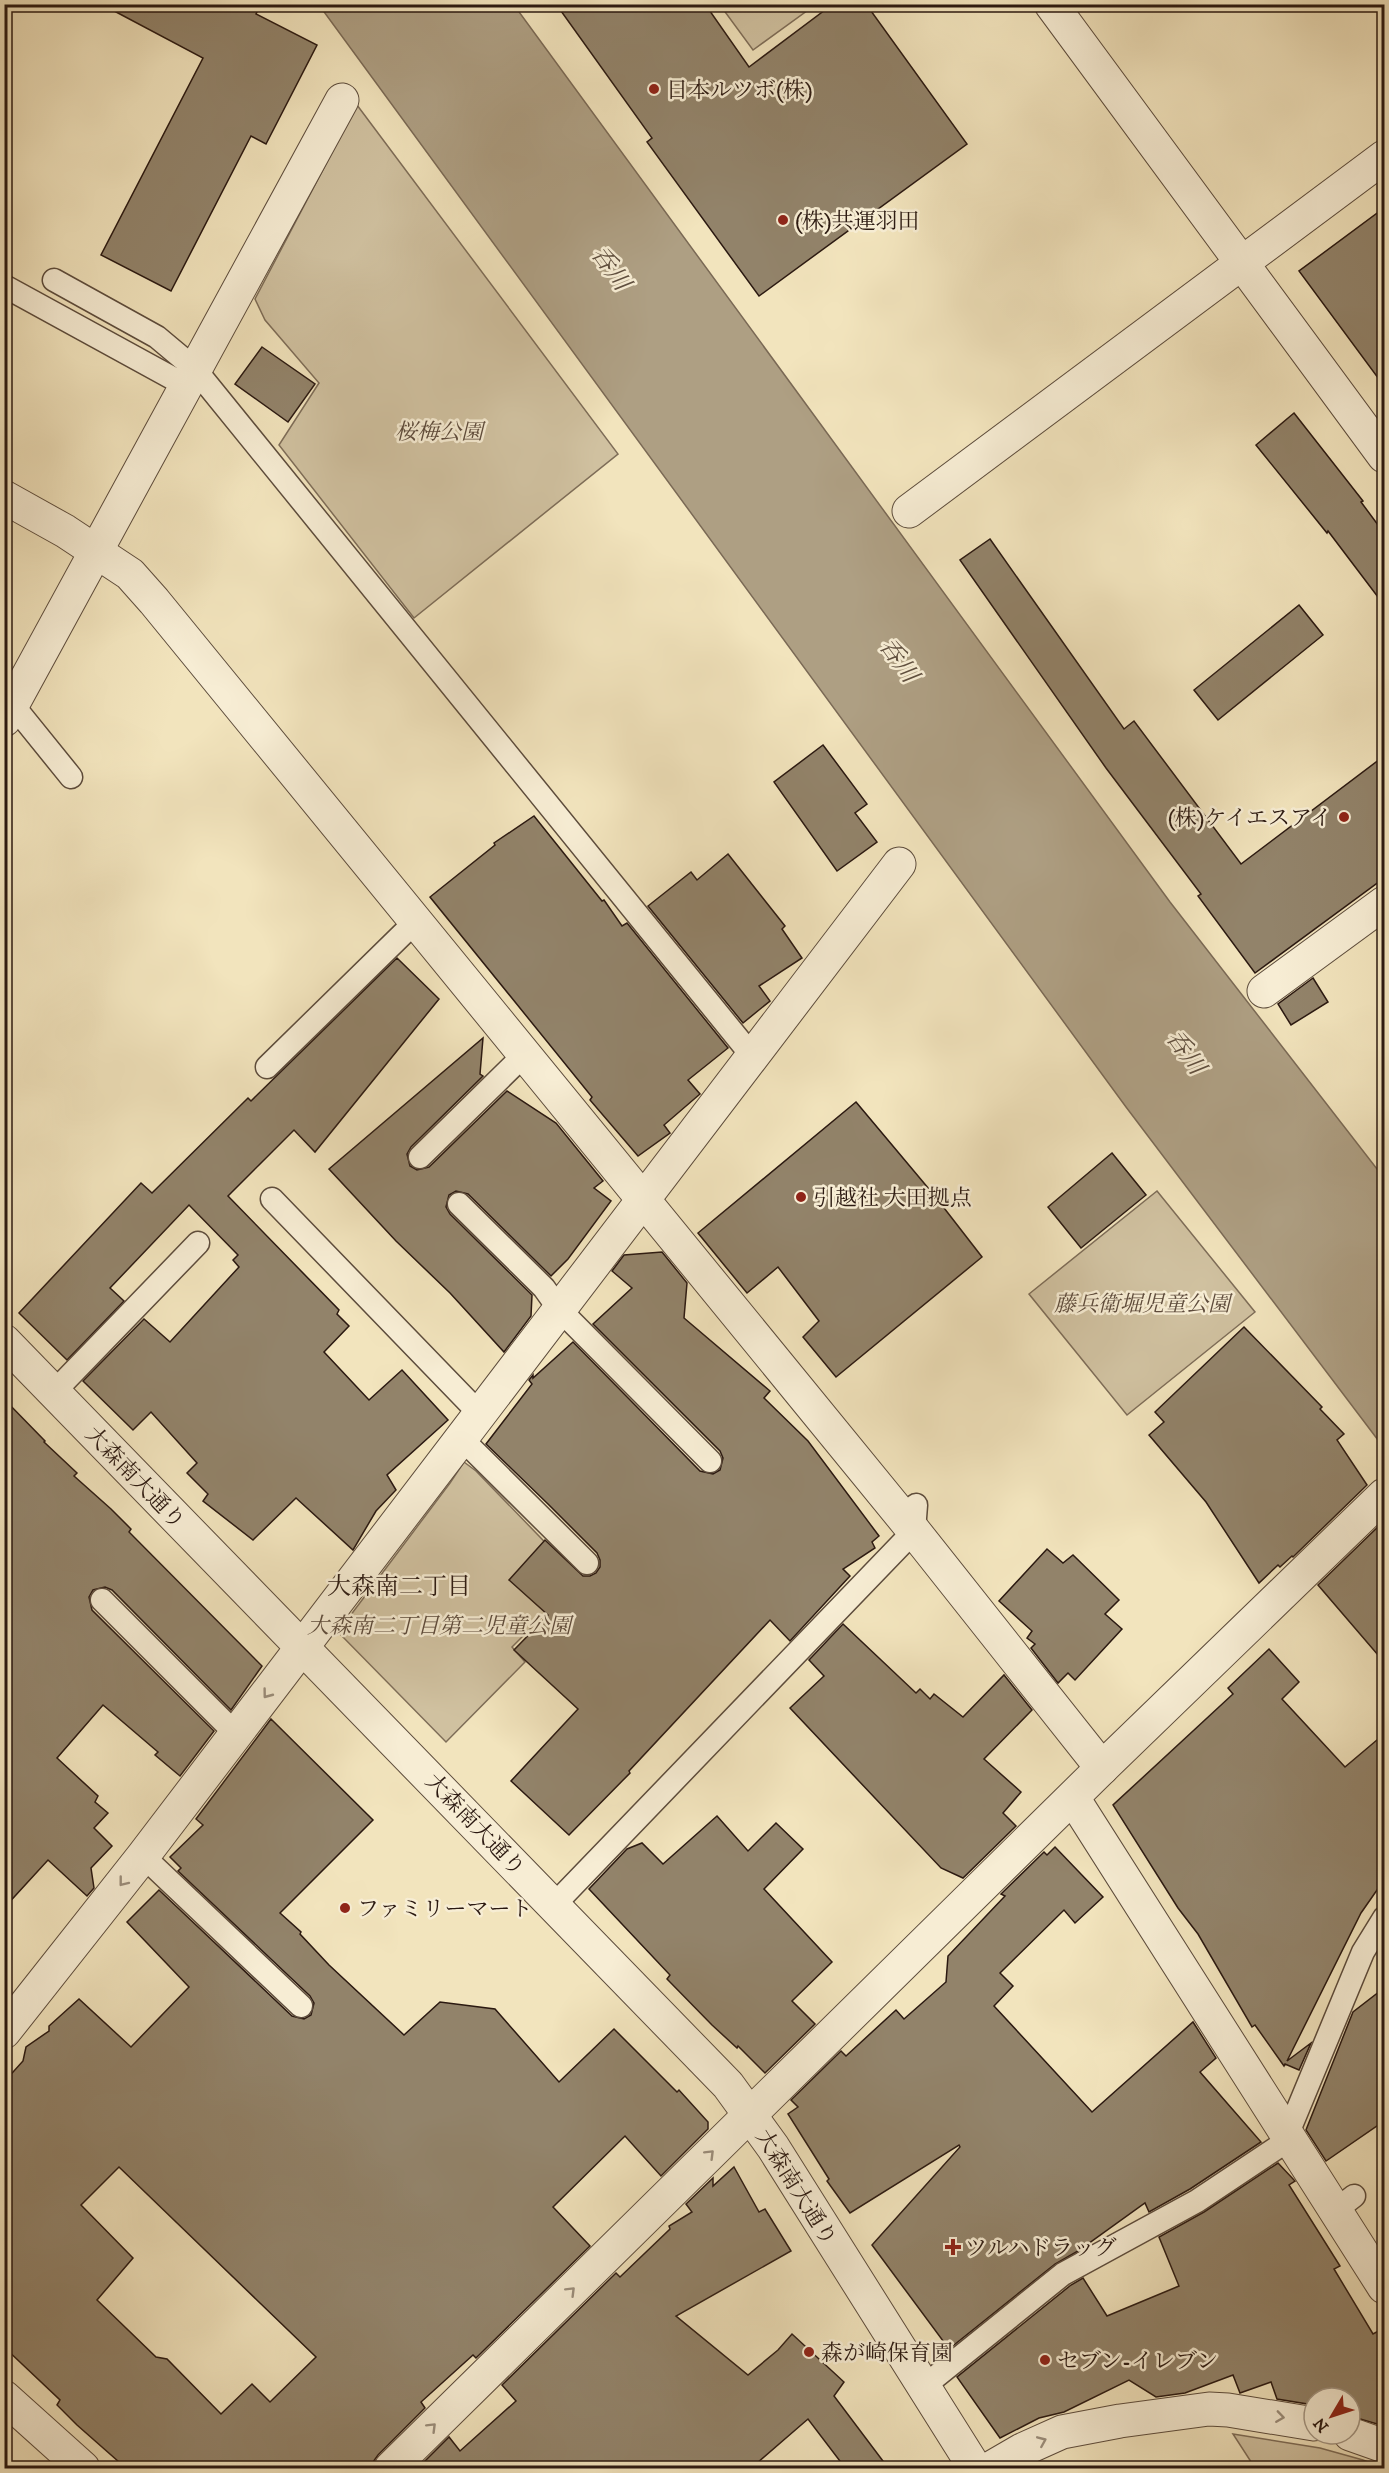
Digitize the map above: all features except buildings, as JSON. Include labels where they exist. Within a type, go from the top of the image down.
[{"type":"street","points":[[1051,4],[1384,456]]},
{"type":"street","points":[[8,712],[342,100]]},
{"type":"street","points":[[909,511],[1384,157]]},
{"type":"street","points":[[4,497],[130,574],[154,601],[643,1200],[915,1518],[1102,1768]]},
{"type":"street","points":[[4,2032],[143,1856],[162,1814],[236,1734],[899,864]]},
{"type":"street","points":[[1264,991],[1384,903]]},
{"type":"street","name":"大森南大通り","points":[[4,1341],[728,2085],[751,2114],[975,2469]]},
{"type":"street","points":[[391,2469],[1102,1768],[1384,1495]]},
{"type":"street","points":[[1073,1798],[1288,2133],[1345,2203],[1384,2287]]},
{"type":"street","points":[[4,2397],[83,2469]]},
{"type":"street","points":[[991,2469],[1022,2450],[1062,2432],[1120,2421],[1209,2409],[1302,2422]]},
{"type":"street","points":[[1362,2438],[1384,2446]]},
{"type":"lane","points":[[54,280],[157,336],[753,1057]]},
{"type":"lane","points":[[4,286],[190,377]]},
{"type":"lane","points":[[8,712],[71,777]]},
{"type":"lane","points":[[267,1066],[415,922]]},
{"type":"lane","points":[[420,1157],[524,1055]]},
{"type":"lane","points":[[272,1199],[587,1563]]},
{"type":"lane","points":[[459,1204],[544,1288],[559,1309],[710,1461]]},
{"type":"lane","points":[[54,1392],[198,1243]]},
{"type":"lane","points":[[554,1905],[915,1518]]},
{"type":"lane","points":[[102,1600],[236,1734]]},
{"type":"lane","points":[[143,1856],[301,2006]]},
{"type":"lane","points":[[923,2387],[1063,2274],[1197,2201],[1281,2145],[1364,1952],[1384,1918]]},
{"type":"green space","points":[[720,5],[815,5],[753,50]]},
{"type":"green space","name":"桜梅公園","points":[[357,105],[618,454],[414,618],[279,445],[319,383],[265,320],[255,299]]},
{"type":"green space","name":"藤兵衛堀児童公園","points":[[1157,1191],[1255,1312],[1127,1415],[1029,1294]]},
{"type":"green space","name":"大森南二丁目第二児童公園","points":[[464,1462],[476,1471],[569,1567],[568,1591],[512,1647],[525,1662],[446,1742],[338,1632]]},
{"type":"green space","points":[[1233,2434],[1320,2448],[1384,2468],[1255,2468]]},
{"type":"water","name":"呑川","points":[[319,5],[514,5],[1170,902],[1384,1178],[1384,1448],[1126,1107]]},
{"type":"place","name":"日本ルツボ(株)","points":[[654,89]]},
{"type":"place","name":"(株)共運羽田","points":[[783,220]]},
{"type":"place","name":"(株)ケイエスアイ","points":[[1344,817]]},
{"type":"place","name":"引越社 大田拠点","points":[[801,1197]]},
{"type":"place","name":"ファミリーマート","points":[[345,1908]]},
{"type":"place","name":"ツルハドラッグ","points":[[953,2247]]},
{"type":"place","name":"森が崎保育園","points":[[809,2352]]},
{"type":"place","name":"セブン-イレブン","points":[[1045,2360]]},
{"type":"district","name":"大森南二丁目","points":[[399,1586]]}]
